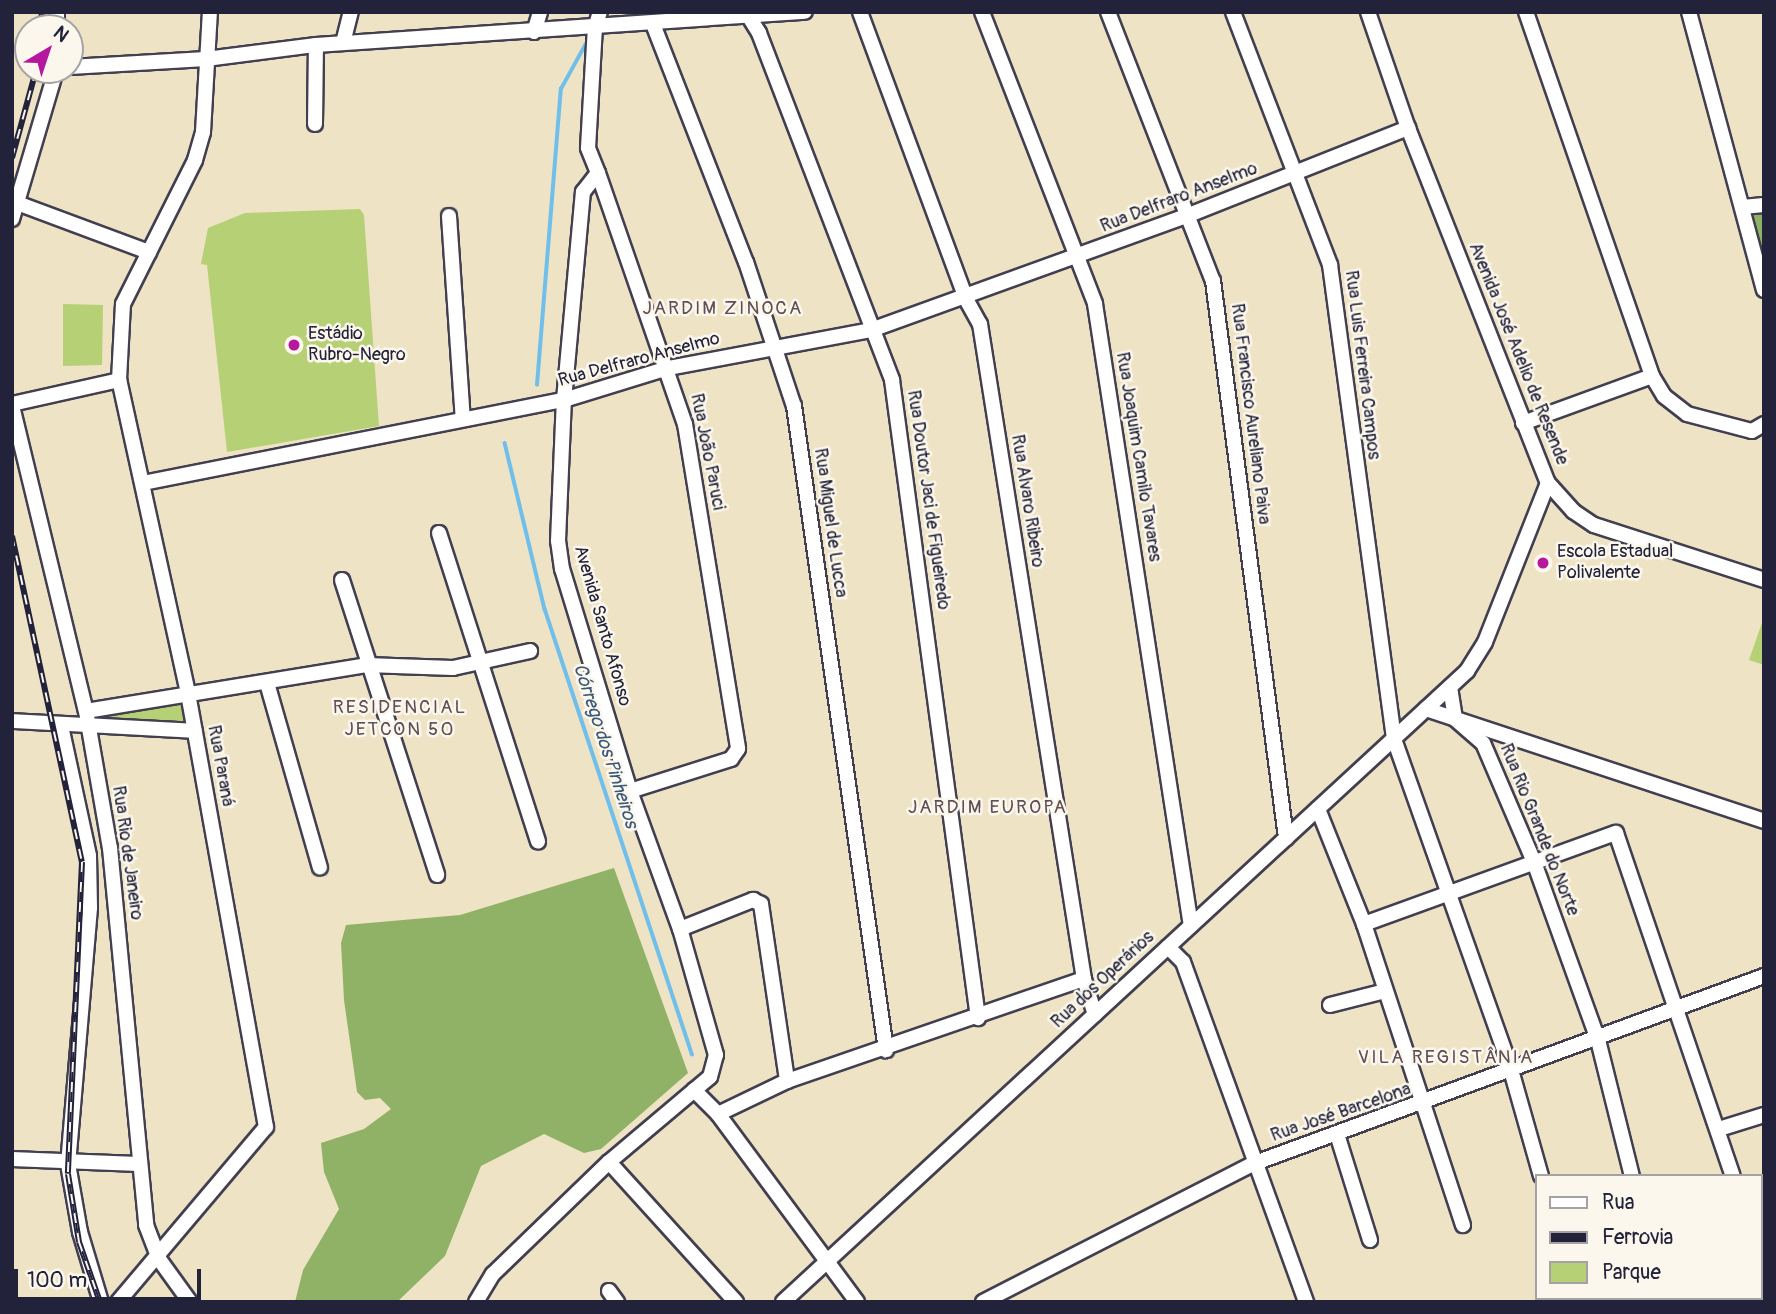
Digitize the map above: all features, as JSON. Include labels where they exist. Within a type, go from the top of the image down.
[{"type":"street","name":"Rua Paraná","points":[[118,1302],[159,1259],[266,1127],[188,693],[118,380],[123,304],[195,159],[203,132],[210,12]]},
{"type":"street","points":[[343,43],[351,12]]},
{"type":"street","points":[[534,32],[540,12]]},
{"type":"street","points":[[598,173],[588,148],[595,29],[600,12]]},
{"type":"street","points":[[84,66],[206,59],[316,45],[595,29],[805,12]]},
{"type":"street","name":"Rua Alvaro Ribeiro","points":[[860,12],[966,299],[980,324],[1084,979],[1095,1014]]},
{"type":"street","name":"Rua Joaquim Camilo Tavares","points":[[982,12],[1095,304],[1191,926]]},
{"type":"street","name":"Rua Francisco Aureliano Paiva","points":[[1108,12],[1213,281],[1286,838]]},
{"type":"street","name":"Rua Luis Ferreira Campos","points":[[1233,12],[1330,265],[1394,738],[1511,1070],[1540,1174]]},
{"type":"street","name":"Avenida José Adelio de Resende","points":[[1368,12],[1408,128],[1548,483],[1573,511],[1594,526],[1764,580]]},
{"type":"street","points":[[1526,12],[1652,376],[1664,396],[1687,414],[1752,431],[1764,424]]},
{"type":"street","points":[[1689,12],[1764,290]]},
{"type":"street","name":"Rua Doutor Jaci de Figueiredo","points":[[746,15],[759,33],[892,380],[978,1018]]},
{"type":"street","name":"Rua Miguel de Lucca","points":[[653,24],[776,345],[794,406],[886,1050]]},
{"type":"street","points":[[315,124],[316,45]]},
{"type":"street","points":[[12,219],[52,84]]},
{"type":"street","name":"Rua Delfraro Anselmo","points":[[143,483],[564,400],[668,368],[776,345],[871,330],[966,299],[1294,175],[1408,128]]},
{"type":"street","name":"Rua João Paruci","points":[[598,173],[668,368],[685,424],[738,750],[731,759],[630,791]]},
{"type":"street","name":"Avenida Santo Afonso","points":[[476,1302],[493,1274],[610,1162],[710,1077],[716,1055],[680,929],[630,791],[562,569],[557,515],[564,400],[583,192],[598,173]]},
{"type":"street","points":[[17,203],[149,252]]},
{"type":"street","points":[[1742,207],[1764,205]]},
{"type":"street","points":[[449,216],[463,419]]},
{"type":"street","points":[[1523,423],[1652,376]]},
{"type":"street","points":[[12,405],[118,380]]},
{"type":"street","name":"Rua Rio de Janeiro","points":[[12,405],[86,711],[110,848],[138,1164],[146,1225],[159,1259],[190,1302]]},
{"type":"street","points":[[1455,719],[1450,687],[1485,642],[1548,483]]},
{"type":"street","points":[[439,533],[538,841]]},
{"type":"street","points":[[342,580],[366,665],[437,875]]},
{"type":"street","points":[[86,711],[366,665],[453,668],[530,651]]},
{"type":"street","points":[[267,683],[320,868]]},
{"type":"street","name":"Rua dos Operários","points":[[783,1302],[1450,687]]},
{"type":"street","points":[[1426,709],[1764,821]]},
{"type":"street","name":"Rua Rio Grande do Norte","points":[[1455,719],[1483,743],[1534,862],[1598,1040],[1632,1174]]},
{"type":"street","points":[[12,721],[61,726],[195,731]]},
{"type":"street","points":[[61,726],[89,856],[90,908],[68,1164],[80,1232],[101,1302]]},
{"type":"street","points":[[1318,809],[1364,925],[1463,1225]]},
{"type":"street","points":[[1364,925],[1609,832],[1618,835],[1733,1174]]},
{"type":"street","points":[[680,929],[753,900],[761,904],[787,1081]]},
{"type":"street","points":[[1168,947],[1183,962],[1306,1302]]},
{"type":"street","name":"Rua José Barcelona","points":[[983,1302],[1255,1163],[1425,1104],[1764,975]]},
{"type":"street","points":[[719,1114],[787,1081],[886,1050],[1084,979]]},
{"type":"street","points":[[1330,1005],[1385,991]]},
{"type":"street","points":[[694,1090],[719,1114],[857,1302]]},
{"type":"street","points":[[1719,1129],[1764,1115]]},
{"type":"street","points":[[1337,1135],[1370,1240]]},
{"type":"street","points":[[12,1159],[68,1164],[138,1164]]},
{"type":"street","points":[[610,1162],[736,1302]]},
{"type":"green space","points":[[1764,204],[1764,270],[1748,211]]},
{"type":"green space","name":"Estádio Rubro-Negro","points":[[360,209],[364,215],[379,426],[227,452],[207,265],[201,264],[208,228],[245,213]]},
{"type":"green space","points":[[63,304],[103,305],[102,365],[63,366]]},
{"type":"green space","points":[[1764,617],[1764,665],[1749,660]]},
{"type":"green space","points":[[186,697],[190,727],[92,724],[90,714]]},
{"type":"green space","points":[[614,868],[688,1073],[601,1149],[584,1153],[544,1134],[481,1166],[445,1256],[397,1302],[295,1302],[303,1270],[339,1209],[324,1172],[321,1143],[364,1129],[391,1109],[380,1098],[365,1100],[357,1092],[344,1000],[341,943],[346,925],[460,915]]},
{"type":"waterway","name":"Córrego dos Pinheiros","points":[[537,385],[561,89],[589,38]]},
{"type":"waterway","name":"Córrego dos Pinheiros","points":[[505,443],[545,609],[692,1054]]},
{"type":"railway","points":[[12,158],[32,84]]},
{"type":"railway","points":[[12,536],[82,862],[68,1174],[79,1242],[100,1302]]},
{"type":"place","name":"Estádio Rubro-Negro","points":[[294,345]]},
{"type":"place","name":"Escola Estadual Polivalente","points":[[1543,563]]},
{"type":"district","name":"JARDIM ZINOCA","points":[[723,309]]},
{"type":"district","name":"RESIDENCIAL JETCON 50","points":[[400,719]]},
{"type":"district","name":"JARDIM EUROPA","points":[[988,808]]},
{"type":"district","name":"VILA REGISTÂNIA","points":[[1446,1058]]}]
